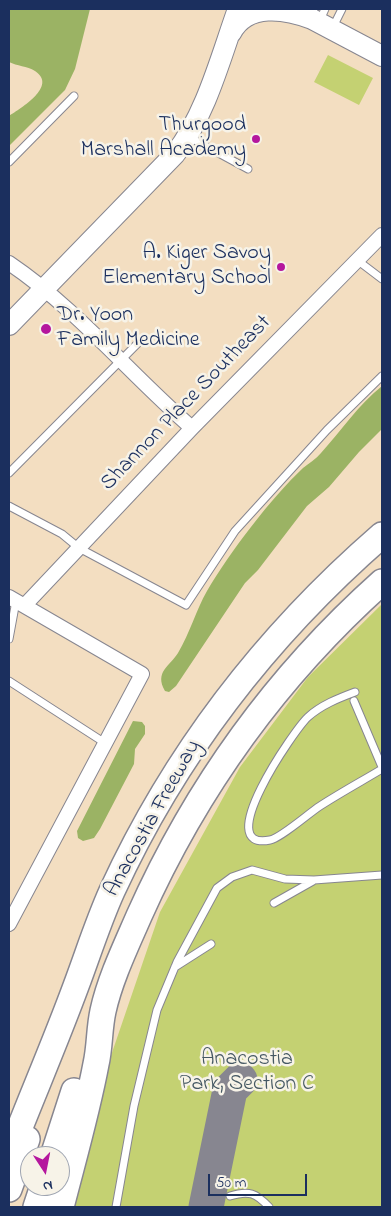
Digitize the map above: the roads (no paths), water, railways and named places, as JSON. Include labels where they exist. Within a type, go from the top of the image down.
[{"type":"highway","name":"Anacostia Freeway","points":[[9,1154],[76,987],[103,913],[122,870],[156,806],[194,744],[238,685],[280,636],[336,577],[382,535]]},
{"type":"highway","name":"Anacostia Freeway","points":[[61,1207],[97,1063],[103,1011],[118,967],[146,901],[202,796],[256,717],[301,662],[382,582]]},
{"type":"highway","points":[[351,611],[382,591]]},
{"type":"highway","points":[[9,1189],[57,1053],[76,987]]},
{"type":"highway","points":[[56,1146],[103,1011]]},
{"type":"main road","points":[[9,325],[175,154],[188,137],[238,9]]},
{"type":"main road","points":[[225,45],[233,30],[242,20],[264,10],[291,11],[315,16],[382,56]]},
{"type":"street","name":"Shannon Place Southeast","points":[[16,601],[79,548],[192,428],[382,235]]},
{"type":"street","points":[[9,263],[45,288],[192,428]]},
{"type":"street","points":[[9,924],[142,674],[16,601]]},
{"type":"lane","points":[[315,16],[342,9]]},
{"type":"lane","points":[[9,162],[74,96]]},
{"type":"lane","points":[[188,137],[248,169]]},
{"type":"lane","points":[[357,260],[382,279]]},
{"type":"lane","points":[[9,473],[138,343]]},
{"type":"lane","points":[[9,506],[62,534],[79,548],[186,605],[235,531],[327,430],[382,376]]},
{"type":"lane","points":[[9,639],[16,601]]},
{"type":"lane","points":[[9,681],[105,743]]},
{"type":"lane","points":[[354,701],[382,768],[321,805],[278,837],[260,840],[253,836],[249,828],[248,817],[272,766],[293,734],[308,717],[332,702],[355,692]]},
{"type":"lane","points":[[116,1207],[134,1106],[157,1010],[175,967],[217,888],[232,876],[252,870],[285,879],[314,880],[382,876]]},
{"type":"lane","points":[[274,903],[314,880]]},
{"type":"lane","points":[[175,967],[211,944]]},
{"type":"lane","points":[[230,1196],[244,1191],[258,1195],[269,1207]]},
{"type":"place","name":"Thurgood Marshall Academy","points":[[256,139]]},
{"type":"place","name":"A. Kiger Savoy Elementary School","points":[[281,267]]},
{"type":"place","name":"Dr. Yoon Family Medicine","points":[[46,329]]},
{"type":"park label","name":"Anacostia Park, Section C","points":[[247,1072]]}]
